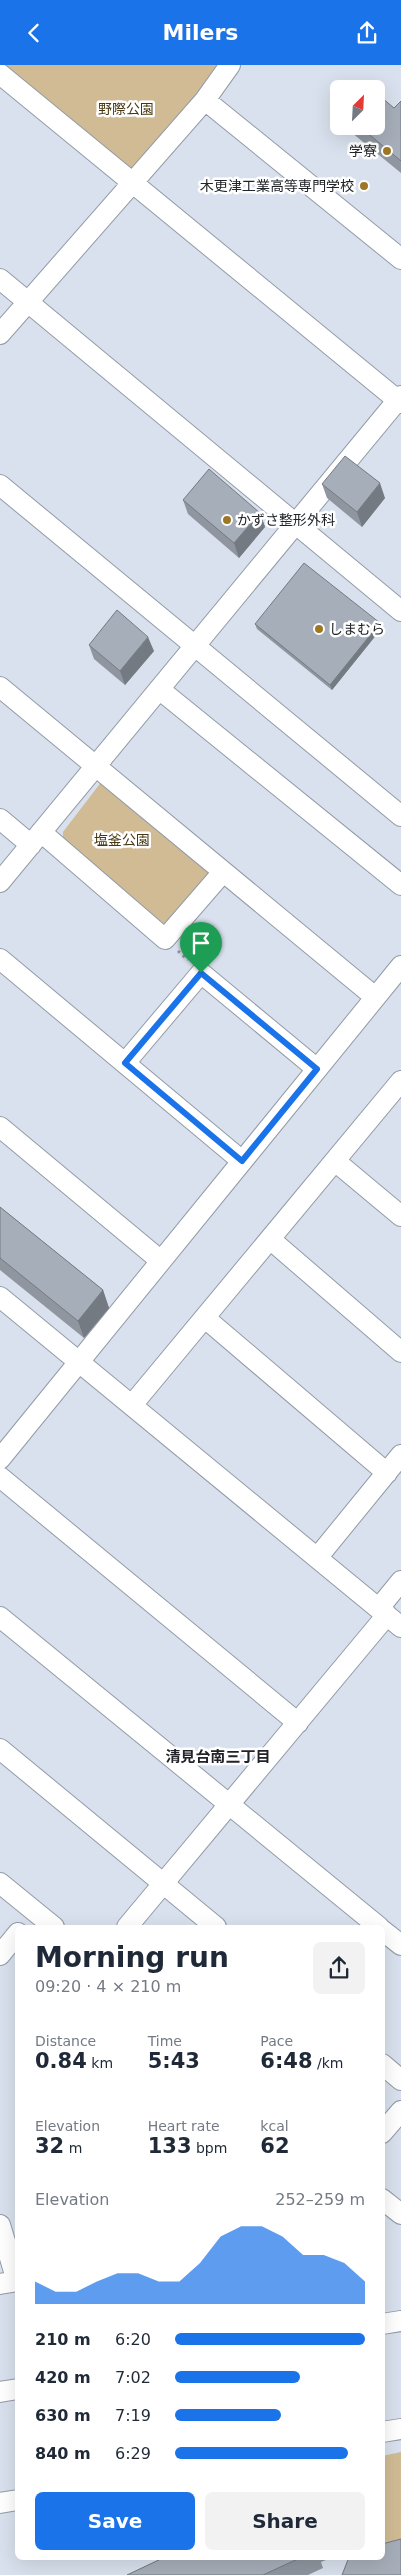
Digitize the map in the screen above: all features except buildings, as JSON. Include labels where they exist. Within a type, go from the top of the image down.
[{"type":"street","points":[[0,334],[26,301],[205,99],[230,65]]},
{"type":"street","points":[[0,74],[400,400],[0,882]]},
{"type":"street","points":[[205,99],[401,259]]},
{"type":"street","points":[[0,279],[401,611]]},
{"type":"street","points":[[0,485],[196,644],[401,816]]},
{"type":"street","points":[[0,687],[375,997]]},
{"type":"street","points":[[160,689],[401,885]]},
{"type":"street","points":[[0,819],[36,838],[165,939],[223,872]]},
{"type":"street","points":[[0,959],[242,1161]]},
{"type":"street","points":[[0,1459],[401,965]]},
{"type":"street","points":[[125,1063],[201,973],[317,1069]]},
{"type":"street","points":[[132,1405],[401,1081]]},
{"type":"street","points":[[0,1127],[161,1261]]},
{"type":"street","points":[[335,1161],[401,1216]]},
{"type":"street","points":[[270,1239],[401,1352]]},
{"type":"street","points":[[0,1297],[389,1617]]},
{"type":"street","points":[[205,1318],[387,1473]]},
{"type":"street","points":[[317,1558],[401,1455]]},
{"type":"street","points":[[0,1477],[298,1723]]},
{"type":"street","points":[[129,1925],[389,1617],[401,1581]]},
{"type":"street","points":[[0,1617],[377,1925]]},
{"type":"street","points":[[0,1749],[214,1925]]},
{"type":"street","points":[[0,1883],[52,1925]]},
{"type":"street","points":[[24,1925],[35,1911]]},
{"type":"street","points":[[385,1932],[401,1945]]},
{"type":"street","points":[[0,1955],[15,1937]]},
{"type":"street","points":[[385,2067],[401,2080]]},
{"type":"street","points":[[385,2130],[401,2111]]},
{"type":"street","points":[[385,2201],[401,2214]]},
{"type":"street","points":[[0,2225],[11,2282]]},
{"type":"street","points":[[385,2324],[401,2321]]},
{"type":"street","points":[[0,2392],[15,2390]]},
{"type":"street","points":[[385,2432],[401,2429]]},
{"type":"street","points":[[0,2503],[15,2500]]},
{"type":"path","points":[[165,939],[201,973]]},
{"type":"green space","name":"野際公園","points":[[4,65],[218,65],[197,94],[132,169]]},
{"type":"green space","name":"塩釜公園","points":[[102,781],[209,873],[168,922],[164,924],[63,840],[63,832]]},
{"type":"green space","points":[[401,2452],[401,2540],[385,2543],[385,2455]]},
{"type":"place","name":"学寮","points":[[387,151]]},
{"type":"place","name":"木更津工業高等専門学校","points":[[364,186]]},
{"type":"place","name":"かずさ整形外科","points":[[227,520]]},
{"type":"place","name":"しまむら","points":[[319,629]]},
{"type":"district","name":"清見台南三丁目","points":[[218,1757]]},
{"type":"route","points":[[201,973],[317,1069],[242,1161],[125,1063],[201,973]]}]
